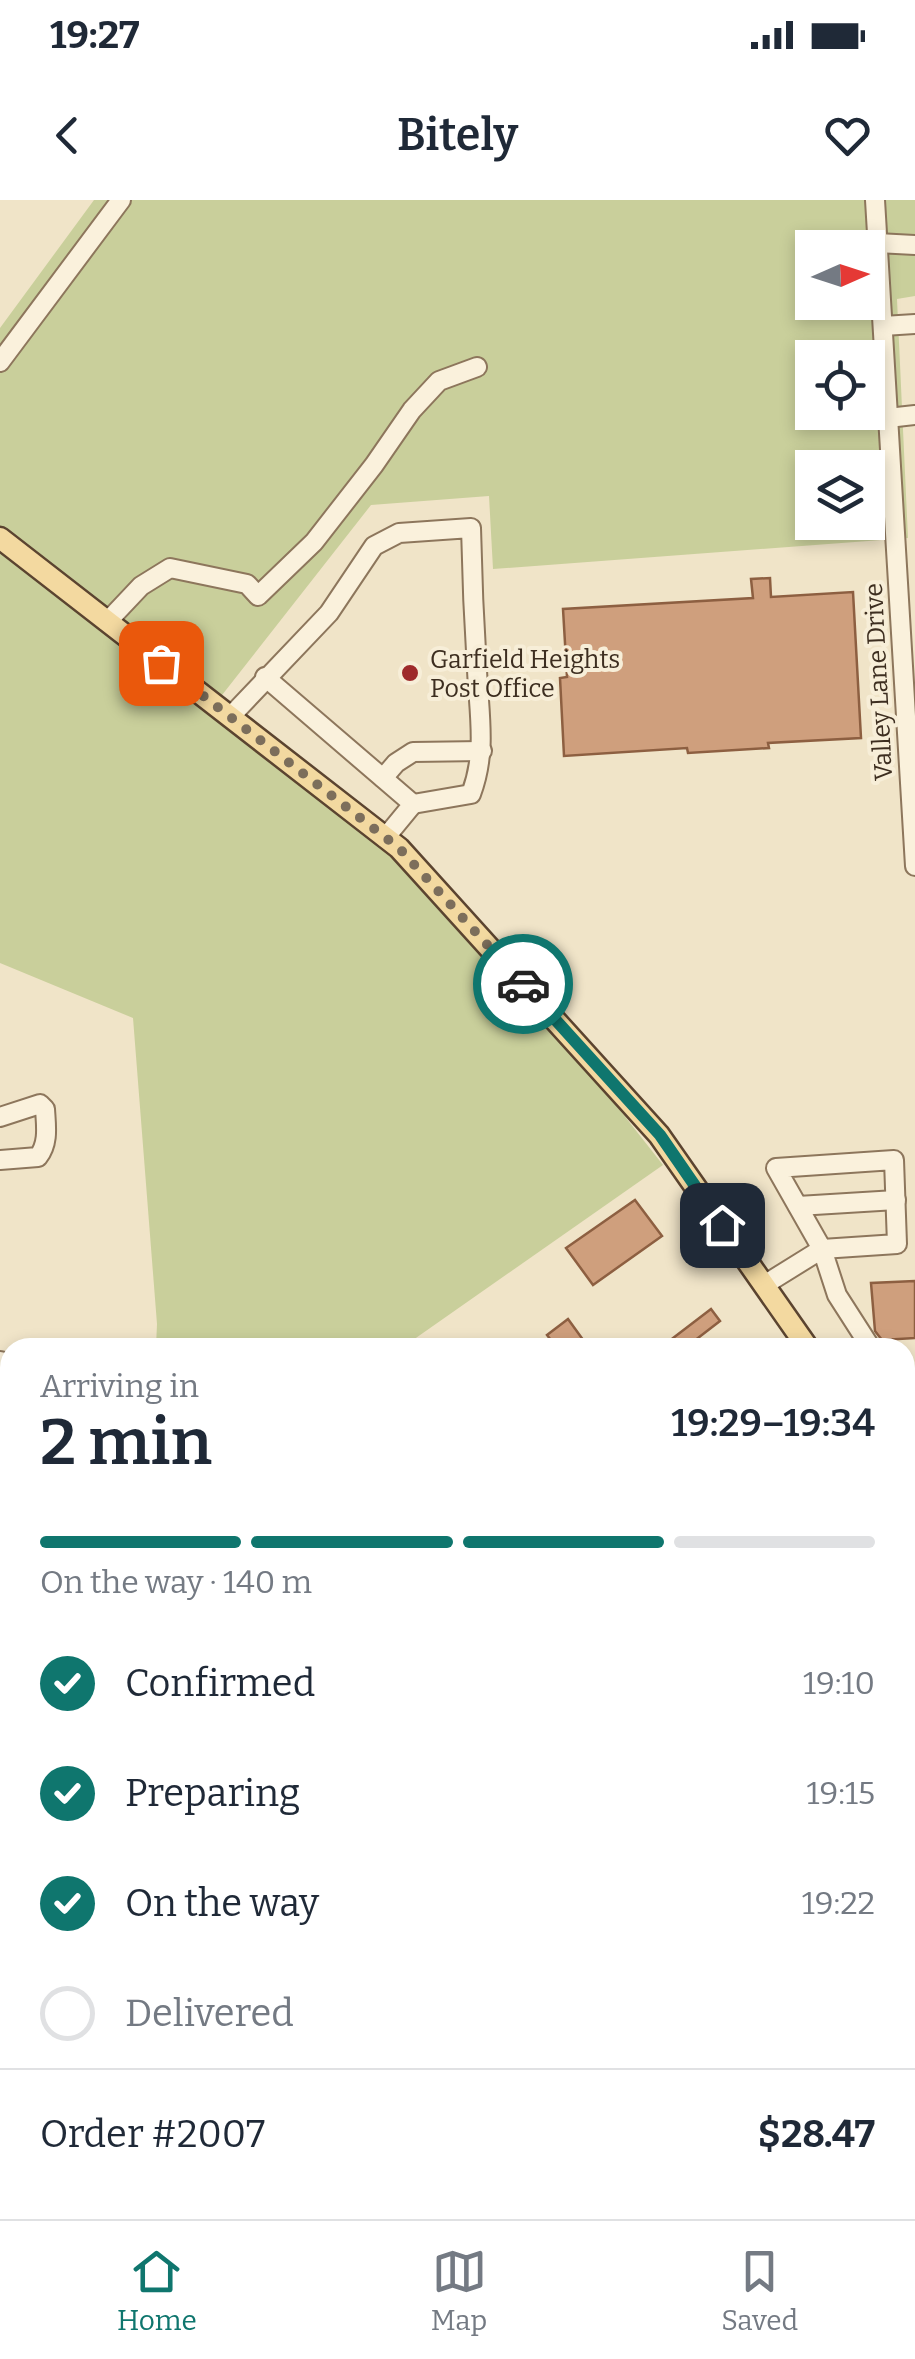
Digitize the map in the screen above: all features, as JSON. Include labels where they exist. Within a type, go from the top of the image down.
[{"type":"main road","points":[[0,538],[399,848],[660,1135],[801,1338]]},
{"type":"street","points":[[0,362],[121,200]]},
{"type":"street","name":"Valley Lane Drive","points":[[874,200],[875,230]]},
{"type":"street","points":[[885,243],[915,245]]},
{"type":"street","points":[[883,320],[915,324]]},
{"type":"street","name":"Valley Lane Drive","points":[[883,320],[907,615],[915,866]]},
{"type":"street","points":[[107,622],[141,586],[170,568],[247,584],[258,596],[314,542],[412,410],[439,381],[477,367]]},
{"type":"street","points":[[888,418],[915,415]]},
{"type":"street","points":[[230,717],[328,613],[374,546],[399,533],[471,528],[480,771],[471,794],[413,804],[385,838]]},
{"type":"street","points":[[265,677],[413,804]]},
{"type":"street","points":[[383,778],[413,752],[482,751]]},
{"type":"street","points":[[0,1117],[40,1104],[45,1109],[46,1131],[38,1158],[0,1160]]},
{"type":"street","points":[[764,1285],[822,1249],[898,1244],[894,1160],[776,1168],[822,1249],[837,1295],[865,1338]]},
{"type":"street","points":[[798,1206],[896,1200]]},
{"type":"green space","points":[[94,200],[915,200],[915,296],[897,299],[908,538],[885,540],[885,450],[795,450],[795,540],[881,540],[493,569],[489,496],[371,505],[215,704],[399,848],[513,974],[663,1165],[416,1338],[156,1338],[133,1018],[0,963],[0,328]]},
{"type":"building","points":[[770,578],[771,597],[853,592],[861,738],[768,743],[769,748],[688,753],[687,748],[564,756],[560,678],[567,677],[563,609],[753,598],[751,579]]},
{"type":"building","points":[[635,1200],[662,1236],[593,1285],[566,1248]]},
{"type":"building","points":[[915,1281],[915,1338],[880,1338],[875,1331],[871,1283]]},
{"type":"building","points":[[711,1309],[720,1321],[698,1338],[673,1338]]},
{"type":"building","points":[[568,1319],[582,1338],[549,1338],[547,1335]]},
{"type":"way so far","points":[[161,663],[399,848],[523,984]]},
{"type":"place","name":"Garfield Heights Post Office","points":[[410,673]]},
{"type":"route","points":[[523,984],[660,1135],[722,1225]]}]
